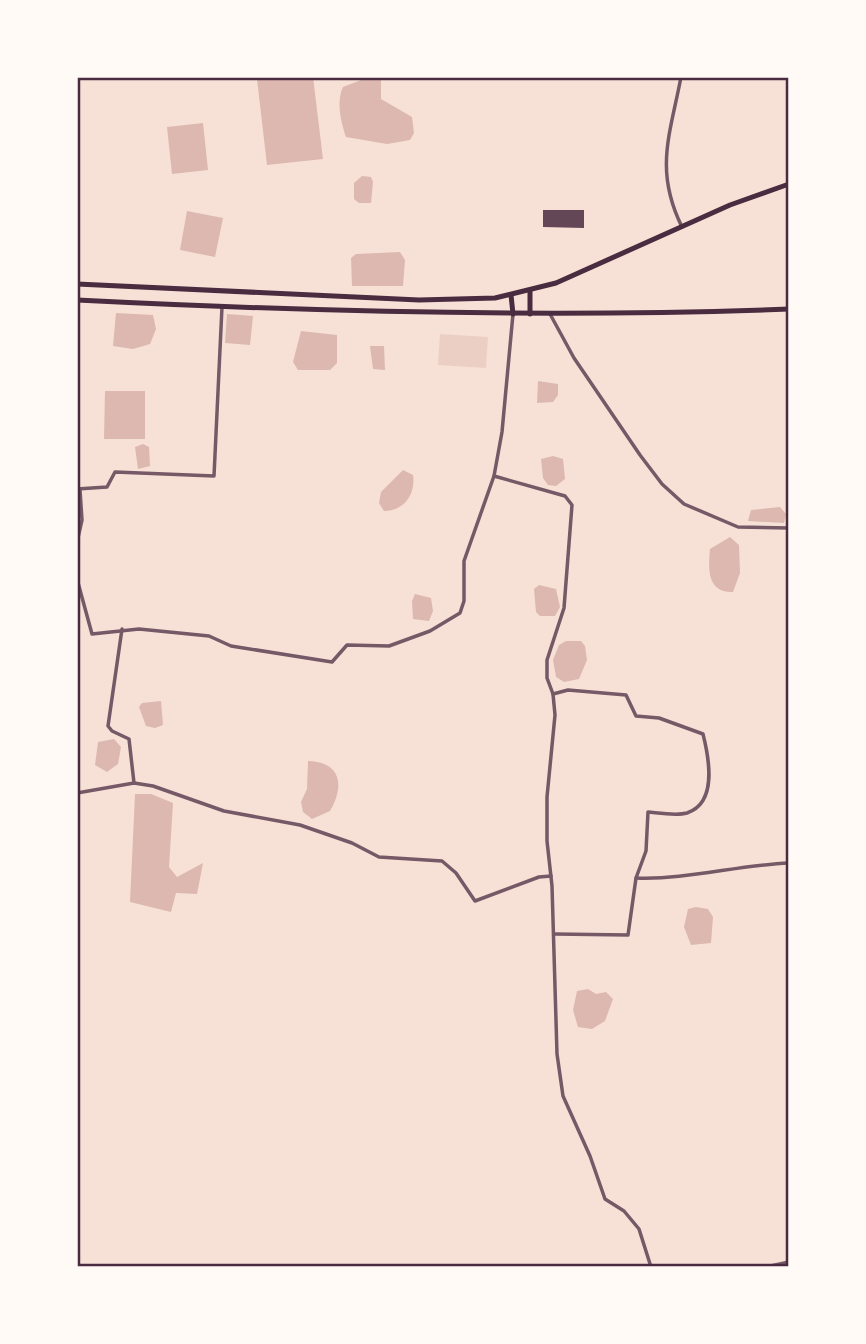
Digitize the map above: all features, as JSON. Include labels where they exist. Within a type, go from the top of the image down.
[{"type":"highway","points":[[77,284],[419,300],[465,300],[511,295],[530,291],[592,268],[682,227],[789,184]]},
{"type":"highway","points":[[530,291],[530,314]]},
{"type":"highway","points":[[511,295],[513,314]]},
{"type":"highway","points":[[77,300],[222,307],[513,314],[635,315],[789,309]]},
{"type":"street","points":[[681,77],[671,111],[664,177],[682,227]]},
{"type":"street","points":[[77,542],[82,520],[79,489],[107,487],[115,472],[214,476],[222,307]]},
{"type":"street","points":[[77,579],[90,632],[122,629],[209,636],[231,646],[331,662],[347,645],[390,646],[430,631],[460,613],[464,601],[464,561],[494,476],[503,420],[513,314]]},
{"type":"street","points":[[550,314],[574,358],[640,455],[662,484],[684,505],[738,527],[789,528]]},
{"type":"street","points":[[494,476],[570,500],[572,522],[564,608],[547,660],[547,678],[554,694],[554,743],[547,797],[547,841],[554,934],[557,1054],[563,1096],[590,1156],[605,1199],[624,1211],[639,1229],[651,1267]]},
{"type":"street","points":[[122,629],[108,726],[112,732],[129,739],[134,783]]},
{"type":"street","points":[[554,694],[568,690],[626,695],[636,716],[659,718],[703,734],[709,767],[707,794],[697,807],[685,814],[648,812],[646,850],[636,878],[628,934],[554,934]]},
{"type":"street","points":[[77,793],[134,783],[153,786],[224,811],[300,825],[352,843],[379,857],[442,861],[456,873],[475,901],[539,877],[551,876]]},
{"type":"street","points":[[636,878],[669,879],[754,865],[789,863]]},
{"type":"street","points":[[766,1267],[789,1262]]},
{"type":"shaded area","points":[[313,77],[323,159],[267,165],[257,79]]},
{"type":"shaded area","points":[[369,77],[381,77],[381,99],[412,117],[414,133],[410,140],[387,144],[346,137],[340,105],[343,87]]},
{"type":"shaded area","points":[[203,123],[208,170],[172,174],[167,127]]},
{"type":"shaded area","points":[[362,176],[371,177],[373,182],[371,203],[359,203],[354,199],[354,183]]},
{"type":"shaded area","points":[[187,211],[223,218],[215,257],[180,250]]},
{"type":"shaded area","points":[[400,252],[405,260],[403,286],[352,286],[351,258],[356,254]]},
{"type":"shaded area","points":[[116,313],[153,315],[156,329],[150,344],[133,349],[113,346]]},
{"type":"shaded area","points":[[227,314],[253,316],[250,345],[225,343]]},
{"type":"shaded area","points":[[301,331],[337,335],[337,363],[330,370],[298,370],[293,362]]},
{"type":"shaded area","points":[[440,334],[488,337],[486,368],[438,365]]},
{"type":"shaded area","points":[[370,346],[384,346],[385,370],[373,369]]},
{"type":"shaded area","points":[[538,381],[558,384],[558,395],[553,402],[537,403]]},
{"type":"shaded area","points":[[105,391],[145,391],[145,439],[104,439]]},
{"type":"shaded area","points":[[143,444],[149,447],[150,466],[138,469],[135,447]]},
{"type":"shaded area","points":[[553,456],[563,459],[565,479],[556,486],[548,485],[543,478],[541,459]]},
{"type":"shaded area","points":[[403,470],[413,475],[410,495],[402,505],[384,511],[379,503],[381,492]]},
{"type":"shaded area","points":[[780,507],[786,514],[784,523],[748,521],[751,510]]},
{"type":"shaded area","points":[[730,537],[739,545],[740,573],[733,592],[718,589],[711,578],[709,564],[710,549]]},
{"type":"shaded area","points":[[539,585],[556,589],[560,607],[555,616],[540,616],[536,612],[534,589]]},
{"type":"shaded area","points":[[415,594],[431,598],[433,611],[429,621],[413,619],[412,601]]},
{"type":"shaded area","points":[[566,641],[581,641],[585,646],[587,660],[579,679],[564,682],[556,677],[553,660],[559,645]]},
{"type":"shaded area","points":[[161,701],[163,725],[155,728],[146,726],[139,707],[142,703]]},
{"type":"shaded area","points":[[114,739],[121,747],[118,764],[107,772],[95,765],[98,742]]},
{"type":"shaded area","points":[[308,761],[319,762],[333,770],[338,784],[338,792],[330,811],[312,819],[303,812],[301,802],[307,789]]},
{"type":"shaded area","points":[[135,794],[151,794],[173,803],[169,867],[177,877],[203,863],[197,894],[176,893],[171,912],[130,902]]},
{"type":"shaded area","points":[[688,909],[708,909],[713,917],[711,943],[691,945],[684,927]]},
{"type":"shaded area","points":[[588,989],[596,994],[606,992],[613,999],[605,1021],[592,1029],[578,1027],[573,1010],[577,991]]},
{"type":"building","points":[[543,210],[584,210],[584,228],[543,227]]}]
